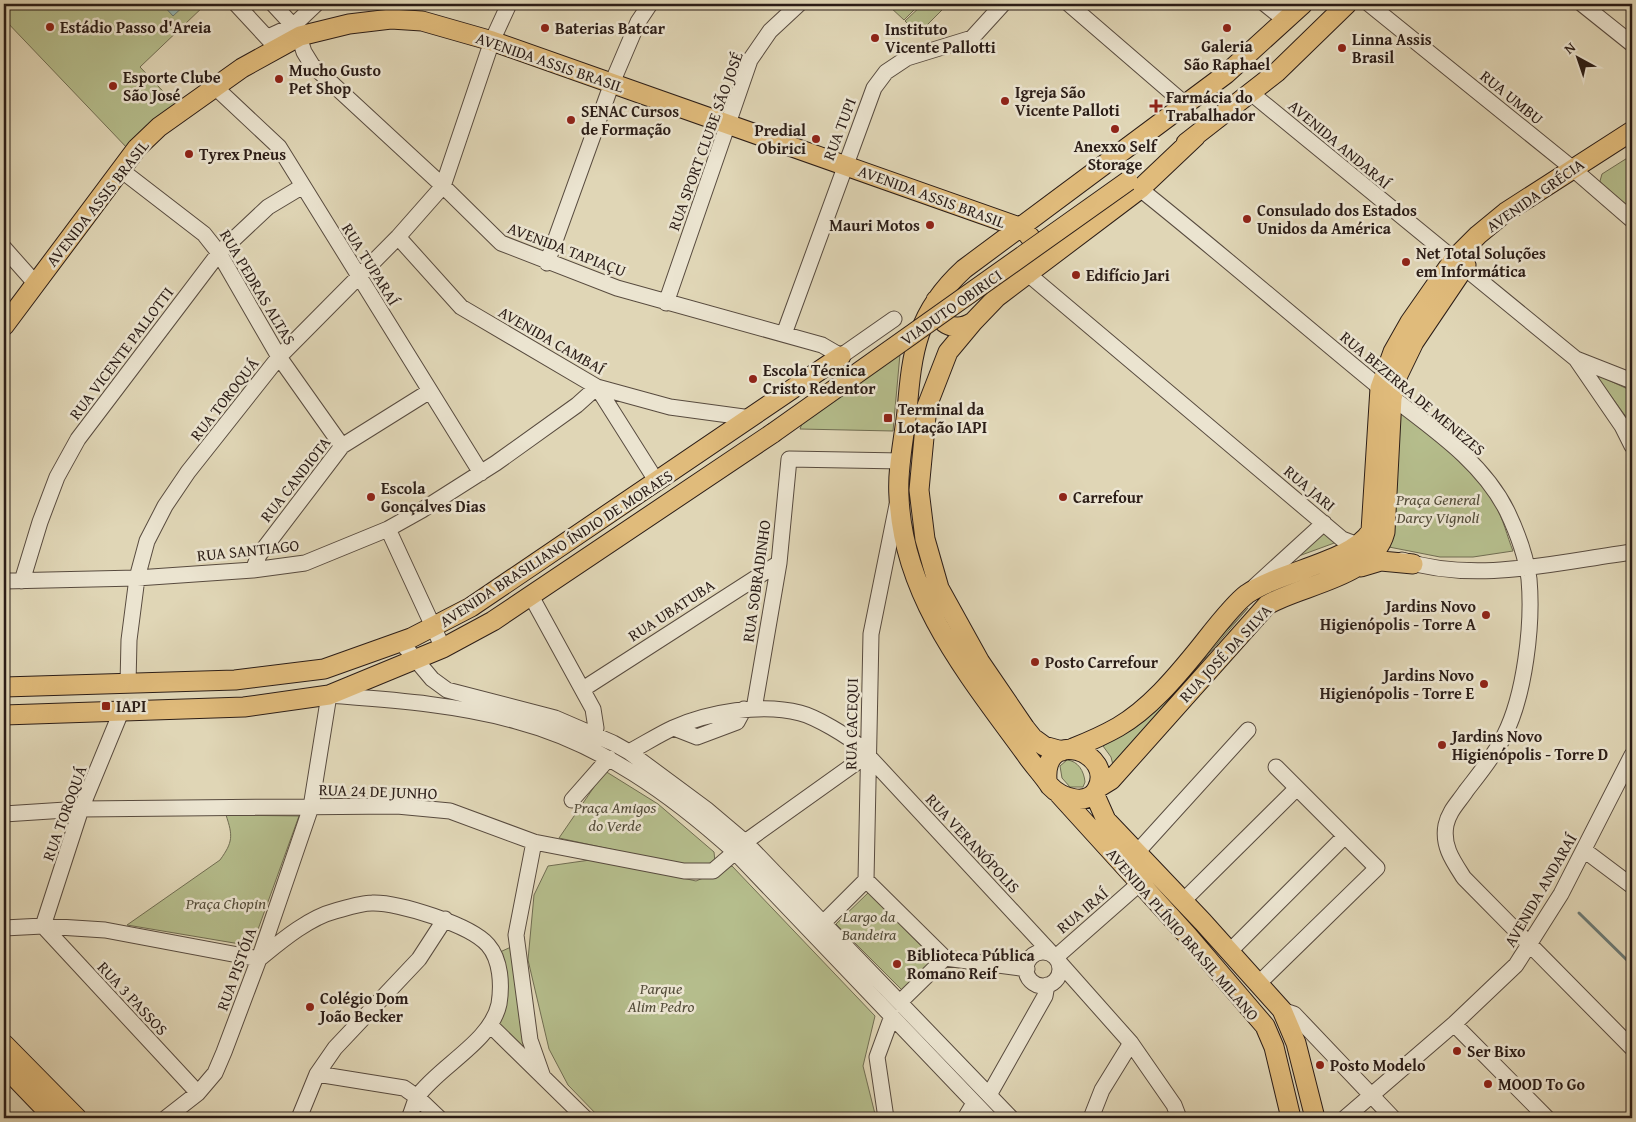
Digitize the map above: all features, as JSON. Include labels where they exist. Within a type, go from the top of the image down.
[{"type":"main road","name":"AVENIDA ASSIS BRASIL","points":[[4,326],[137,148],[159,127],[215,87],[272,42],[297,30],[391,19],[422,21],[492,42],[612,83],[1019,228],[1226,74],[1303,4]]},
{"type":"main road","points":[[1068,749],[1051,760],[1048,767],[1052,787],[1070,798],[1080,799],[1096,790],[1100,777],[1094,763],[1084,752],[1068,749],[1044,746],[1033,738],[980,662],[939,588],[925,539],[918,490],[927,406],[948,352],[972,322],[997,297],[1277,72],[1347,4]]},
{"type":"main road","name":"AVENIDA GRÉCIA","points":[[1367,549],[1371,531],[1386,393],[1459,263],[1632,131]]},
{"type":"main road","name":"AVENIDA GRÉCIA","points":[[1577,172],[1632,144]]},
{"type":"main road","name":"VIADUTO OBIRICI","points":[[773,433],[1134,185]]},
{"type":"main road","points":[[1019,228],[1028,233],[1036,249],[1036,258],[1028,274]]},
{"type":"main road","name":"AVENIDA PLÍNIO BRASIL MILANO","points":[[1019,228],[964,269],[938,294],[917,334],[910,369],[898,496],[905,546],[920,594],[958,660],[1052,787],[1188,936],[1264,1026],[1274,1047],[1291,1118]]},
{"type":"main road","points":[[938,294],[935,308],[941,320],[947,325],[960,328],[972,322]]},
{"type":"main road","name":"AVENIDA BRASILIANO ÍNDIO DE MORAES","points":[[4,687],[235,680],[324,668],[402,642],[434,628],[471,607],[841,356]]},
{"type":"main road","name":"AVENIDA BRASILIANO ÍNDIO DE MORAES","points":[[4,715],[244,708],[329,695],[443,648],[530,596],[773,433]]},
{"type":"main road","name":"RUA JOSÉ DA SILVA","points":[[1068,749],[1119,727],[1134,716],[1182,669],[1246,595],[1273,579],[1367,549]]},
{"type":"main road","name":"RUA JOSÉ DA SILVA","points":[[1096,790],[1111,780],[1266,605],[1281,597],[1360,567],[1367,549]]},
{"type":"main road","points":[[1360,567],[1381,561],[1413,564]]},
{"type":"main road","name":"AVENIDA PLÍNIO BRASIL MILANO","points":[[1096,790],[1106,820],[1154,871],[1187,897],[1235,946],[1263,979],[1282,1010],[1296,1043],[1314,1118]]},
{"type":"main road","points":[[1264,1026],[1274,1015],[1282,1010]]},
{"type":"main road","points":[[4,1044],[54,1118]]},
{"type":"main road","points":[[4,1066],[77,1118]]},
{"type":"street","points":[[236,4],[272,42]]},
{"type":"street","points":[[273,4],[297,30],[316,4]]},
{"type":"street","points":[[443,186],[492,42],[509,4]]},
{"type":"street","points":[[547,262],[612,83],[638,22],[650,4]]},
{"type":"street","name":"RUA SPORT CLUBE SÃO JOSÉ","points":[[666,303],[750,60],[770,31],[799,4]]},
{"type":"street","name":"RUA TUPI","points":[[784,334],[844,165],[874,88],[886,72],[907,58],[972,38],[1003,4]]},
{"type":"street","points":[[1069,4],[1186,105]]},
{"type":"street","points":[[1266,4],[1285,20]]},
{"type":"street","name":"RUA UMBU","points":[[1369,4],[1577,172],[1632,220]]},
{"type":"street","points":[[1582,4],[1632,44]]},
{"type":"street","name":"AVENIDA TAPIAÇU","points":[[297,30],[304,52],[312,65],[443,186],[494,238],[547,262],[666,303],[822,345],[841,356]]},
{"type":"street","name":"RUA TUPARAÍ","points":[[215,87],[280,147],[481,473]]},
{"type":"street","name":"AVENIDA ANDARAÍ","points":[[1251,92],[1576,359],[1622,426],[1632,446]]},
{"type":"street","name":"RUA PEDRAS ALTAS","points":[[121,170],[204,234],[219,253],[279,357],[342,446]]},
{"type":"street","name":"RUA BEZERRA DE MENEZES","points":[[1134,185],[1386,393],[1460,451],[1486,479],[1506,509],[1518,538],[1529,579],[1528,618],[1522,685],[1504,736],[1450,812],[1446,827],[1450,857],[1464,878],[1632,1048]]},
{"type":"street","name":"RUA VICENTE PALLOTTI","points":[[22,581],[40,522],[57,478],[78,439],[219,253],[268,207],[303,186]]},
{"type":"street","name":"RUA TOROQUÁ","points":[[128,684],[129,640],[137,578],[147,541],[164,506],[188,472],[279,357],[398,237],[443,186]]},
{"type":"street","name":"AVENIDA CAMBAÍ","points":[[398,237],[461,307],[597,387],[670,407],[751,418]]},
{"type":"street","points":[[4,248],[36,284]]},
{"type":"street","name":"RUA JARI","points":[[1028,274],[1342,538],[1367,549],[1413,564],[1445,570],[1482,572],[1632,552]]},
{"type":"street","points":[[841,356],[894,319]]},
{"type":"street","points":[[1576,359],[1632,381]]},
{"type":"street","points":[[597,387],[657,482]]},
{"type":"street","name":"RUA SANTIAGO","points":[[4,581],[137,578],[253,570],[305,563],[388,529],[481,473],[577,405],[597,387]]},
{"type":"street","name":"RUA CANDIOTA","points":[[253,570],[259,555],[342,446],[430,391]]},
{"type":"street","name":"RUA SOBRADINHO","points":[[749,709],[779,563],[789,459],[902,461]]},
{"type":"street","name":"RUA CACEQUI","points":[[866,880],[870,634],[898,496]]},
{"type":"street","name":"RUA JOSÉ DA SILVA","points":[[1246,595],[1324,523]]},
{"type":"street","points":[[388,529],[443,648]]},
{"type":"street","name":"RUA UBATUBA","points":[[583,689],[779,563]]},
{"type":"street","points":[[530,596],[583,689],[596,719],[590,741]]},
{"type":"street","points":[[402,642],[432,679],[447,690],[555,718],[590,741],[609,758],[720,830]]},
{"type":"street","points":[[329,695],[448,706],[518,721],[629,752],[740,847],[818,928],[892,1016],[989,1118]]},
{"type":"street","name":"RUA PISTÓIA","points":[[166,1118],[198,1093],[215,1073],[259,959],[311,806],[329,695]]},
{"type":"street","name":"RUA VERANÓPOLIS","points":[[629,752],[674,728],[734,710],[749,709],[801,713],[846,736],[867,755],[1132,1043],[1174,1105],[1179,1118]]},
{"type":"street","name":"RUA TOROQUÁ","points":[[43,926],[81,809],[121,712]]},
{"type":"street","points":[[1125,867],[1248,730]]},
{"type":"street","name":"RUA 24 DE JUNHO","points":[[4,814],[81,809],[397,806],[450,811],[534,842],[684,871],[713,871],[740,847],[867,755]]},
{"type":"street","name":"AVENIDA ANDARAÍ","points":[[1345,1118],[1367,1097],[1454,1024],[1498,984],[1516,964],[1530,945],[1584,850],[1632,756]]},
{"type":"street","points":[[572,800],[609,758]]},
{"type":"street","points":[[1263,979],[1376,870],[1376,865],[1276,767]]},
{"type":"street","points":[[1187,897],[1297,788]]},
{"type":"street","points":[[1235,946],[1345,836]]},
{"type":"street","points":[[534,842],[516,935],[530,1040],[543,1077]]},
{"type":"street","points":[[1584,850],[1632,886]]},
{"type":"street","name":"RUA IRAÍ","points":[[1056,959],[1154,871]]},
{"type":"street","points":[[818,928],[866,880],[946,958],[1027,969]]},
{"type":"street","points":[[4,928],[43,926],[105,930],[259,959],[291,933],[333,911],[372,902],[445,919],[465,928],[488,945],[497,962],[501,981],[498,1005],[490,1025],[417,1097],[409,1118]]},
{"type":"street","points":[[299,1118],[317,1074],[335,1048],[420,959],[445,919]]},
{"type":"street","name":"RUA 3 PASSOS","points":[[43,926],[198,1093]]},
{"type":"street","points":[[818,928],[900,1002],[1011,1118]]},
{"type":"street","points":[[1044,952],[1056,959],[1060,974],[1057,979],[1047,985],[1033,982],[1027,969],[1028,962],[1037,953],[1044,952]]},
{"type":"street","points":[[900,1002],[946,958]]},
{"type":"street","points":[[989,1095],[1045,996],[1047,985]]},
{"type":"street","points":[[1282,1010],[1294,1014],[1367,1097],[1393,1118]]},
{"type":"street","points":[[886,1118],[877,1057],[892,1016]]},
{"type":"street","points":[[1454,1024],[1548,1118]]},
{"type":"street","points":[[490,1025],[585,1118]]},
{"type":"street","points":[[1091,1118],[1102,1090],[1132,1043]]},
{"type":"street","points":[[941,1067],[952,1056]]},
{"type":"street","points":[[317,1074],[404,1088],[417,1097],[439,1118]]},
{"type":"street","points":[[965,1118],[974,1102]]},
{"type":"green space","name":"Esporte Clube São José","points":[[4,4],[206,4],[140,67],[176,105],[129,150],[4,19]]},
{"type":"green space","points":[[892,4],[920,4],[904,20],[889,6]]},
{"type":"green space","points":[[923,4],[941,4],[945,7],[918,34],[905,21]]},
{"type":"green space","points":[[1632,155],[1632,212],[1604,189],[1600,181],[1602,174]]},
{"type":"green space","points":[[900,354],[893,431],[800,429],[803,421]]},
{"type":"green space","points":[[1595,374],[1632,391],[1632,425]]},
{"type":"green space","name":"Praça General Darcy Vignoli","points":[[1402,414],[1453,455],[1486,491],[1503,521],[1513,551],[1473,557],[1440,557],[1389,547],[1396,417]]},
{"type":"green space","points":[[1323,529],[1337,542],[1296,557]]},
{"type":"green space","points":[[1248,608],[1113,765],[1111,757],[1103,746],[1137,725]]},
{"type":"green space","points":[[1067,760],[1077,764],[1082,770],[1085,782],[1083,787],[1070,787],[1062,778],[1060,766]]},
{"type":"green space","name":"Praça Amigos do Verde","points":[[605,771],[658,804],[714,852],[715,862],[693,867],[559,838]]},
{"type":"green space","name":"Praça Chopin","points":[[226,815],[299,816],[252,946],[127,925],[220,860],[227,848],[231,834]]},
{"type":"green space","name":"Parque Alim Pedro","points":[[597,859],[696,881],[732,866],[875,1016],[863,1066],[876,1118],[600,1118],[568,1085],[549,1049],[528,960],[534,895],[548,866]]},
{"type":"green space","name":"Largo da Bandeira","points":[[869,892],[935,960],[903,991],[836,924]]},
{"type":"green space","points":[[511,947],[522,1036],[528,1054],[497,1023],[500,952]]},
{"type":"water","points":[[162,4],[186,4],[173,16]]},
{"type":"waterway","points":[[1579,913],[1632,965]]},
{"type":"place","name":"Estádio Passo d'Areia","points":[[50,27]]},
{"type":"place","name":"Baterias Batcar","points":[[545,28]]},
{"type":"place","name":"Galeria São Raphael","points":[[1227,28]]},
{"type":"place","name":"Instituto Vicente Pallotti","points":[[875,38]]},
{"type":"place","name":"Linna Assis Brasil","points":[[1342,48]]},
{"type":"place","name":"Mucho Gusto Pet Shop","points":[[279,79]]},
{"type":"place","name":"Esporte Clube São José","points":[[113,86]]},
{"type":"place","name":"Igreja São Vicente Palloti","points":[[1005,101]]},
{"type":"place","name":"Farmácia do Trabalhador","points":[[1156,106]]},
{"type":"place","name":"SENAC Cursos de Formação","points":[[571,120]]},
{"type":"place","name":"Anexxo Self Storage","points":[[1115,129]]},
{"type":"place","name":"Predial Obirici","points":[[816,139]]},
{"type":"place","name":"Tyrex Pneus","points":[[189,154]]},
{"type":"place","name":"Consulado dos Estados Unidos da América","points":[[1247,219]]},
{"type":"place","name":"Mauri Motos","points":[[930,225]]},
{"type":"place","name":"Net Total Soluções em Informática","points":[[1406,262]]},
{"type":"place","name":"Edifício Jari","points":[[1076,275]]},
{"type":"place","name":"Escola Técnica Cristo Redentor","points":[[753,379]]},
{"type":"place","name":"Terminal da Lotação IAPI","points":[[888,418]]},
{"type":"place","name":"Escola Gonçalves Dias","points":[[371,497]]},
{"type":"place","name":"Carrefour","points":[[1063,497]]},
{"type":"place","name":"Jardins Novo Higienópolis - Torre A","points":[[1486,615]]},
{"type":"place","name":"Posto Carrefour","points":[[1035,662]]},
{"type":"place","name":"Jardins Novo Higienópolis - Torre E","points":[[1484,684]]},
{"type":"place","name":"IAPI","points":[[106,706]]},
{"type":"place","name":"Jardins Novo Higienópolis - Torre D","points":[[1442,745]]},
{"type":"place","name":"Biblioteca Pública Romano Reif","points":[[897,964]]},
{"type":"place","name":"Colégio Dom João Becker","points":[[310,1007]]},
{"type":"place","name":"Ser Bixo","points":[[1457,1051]]},
{"type":"place","name":"Posto Modelo","points":[[1320,1065]]},
{"type":"place","name":"MOOD To Go","points":[[1488,1084]]}]
